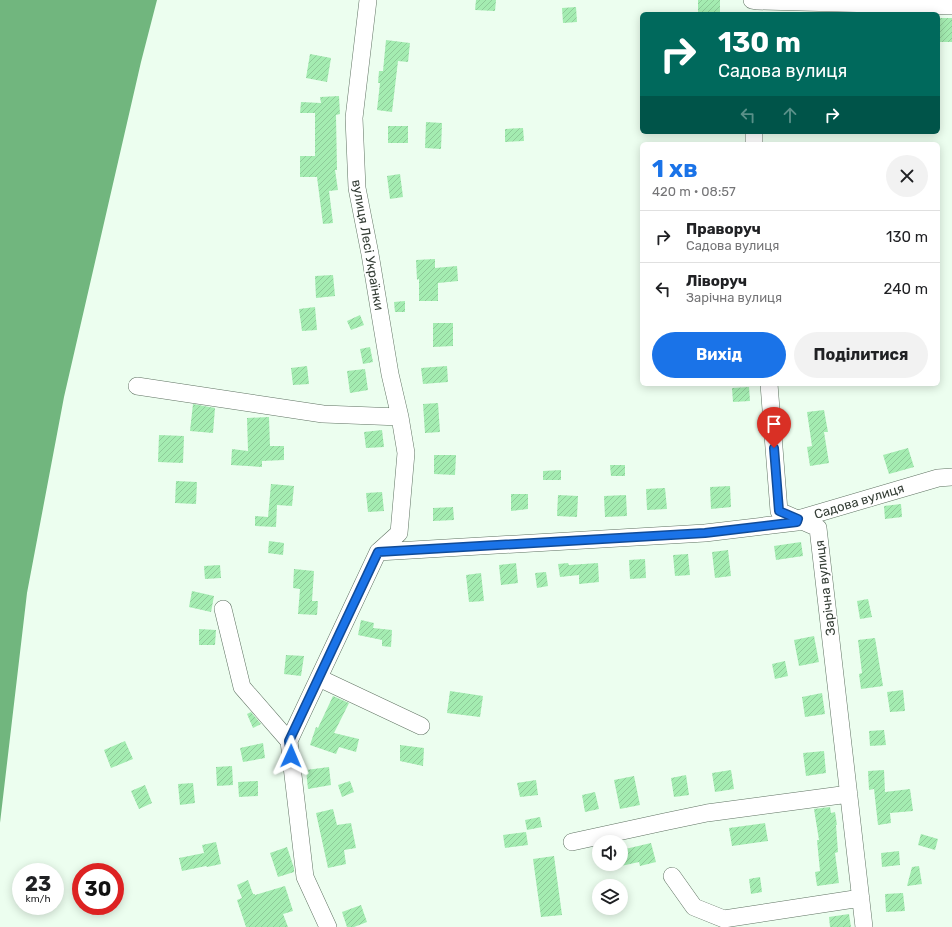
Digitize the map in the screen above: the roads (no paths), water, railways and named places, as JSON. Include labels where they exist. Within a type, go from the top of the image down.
[{"type":"street","name":"вулиця Лесі Українки","points":[[368,0],[354,118],[356,188],[370,254],[390,374],[406,452],[398,533],[378,552]]},
{"type":"street","points":[[749,0],[749,12]]},
{"type":"street","points":[[752,0],[952,6]]},
{"type":"street","points":[[137,386],[323,414],[400,417]]},
{"type":"street","name":"Зарічна вулиця","points":[[769,386],[779,511],[818,528],[864,927]]},
{"type":"street","name":"Садова вулиця","points":[[378,552],[705,533],[797,522],[798,519],[938,478],[952,477]]},
{"type":"street","points":[[328,927],[305,877],[289,741],[378,552]]},
{"type":"street","points":[[223,610],[242,687],[289,741]]},
{"type":"street","points":[[319,678],[421,726]]},
{"type":"street","points":[[572,842],[706,813],[849,794]]},
{"type":"street","points":[[672,876],[694,907],[724,919],[861,898]]}]
